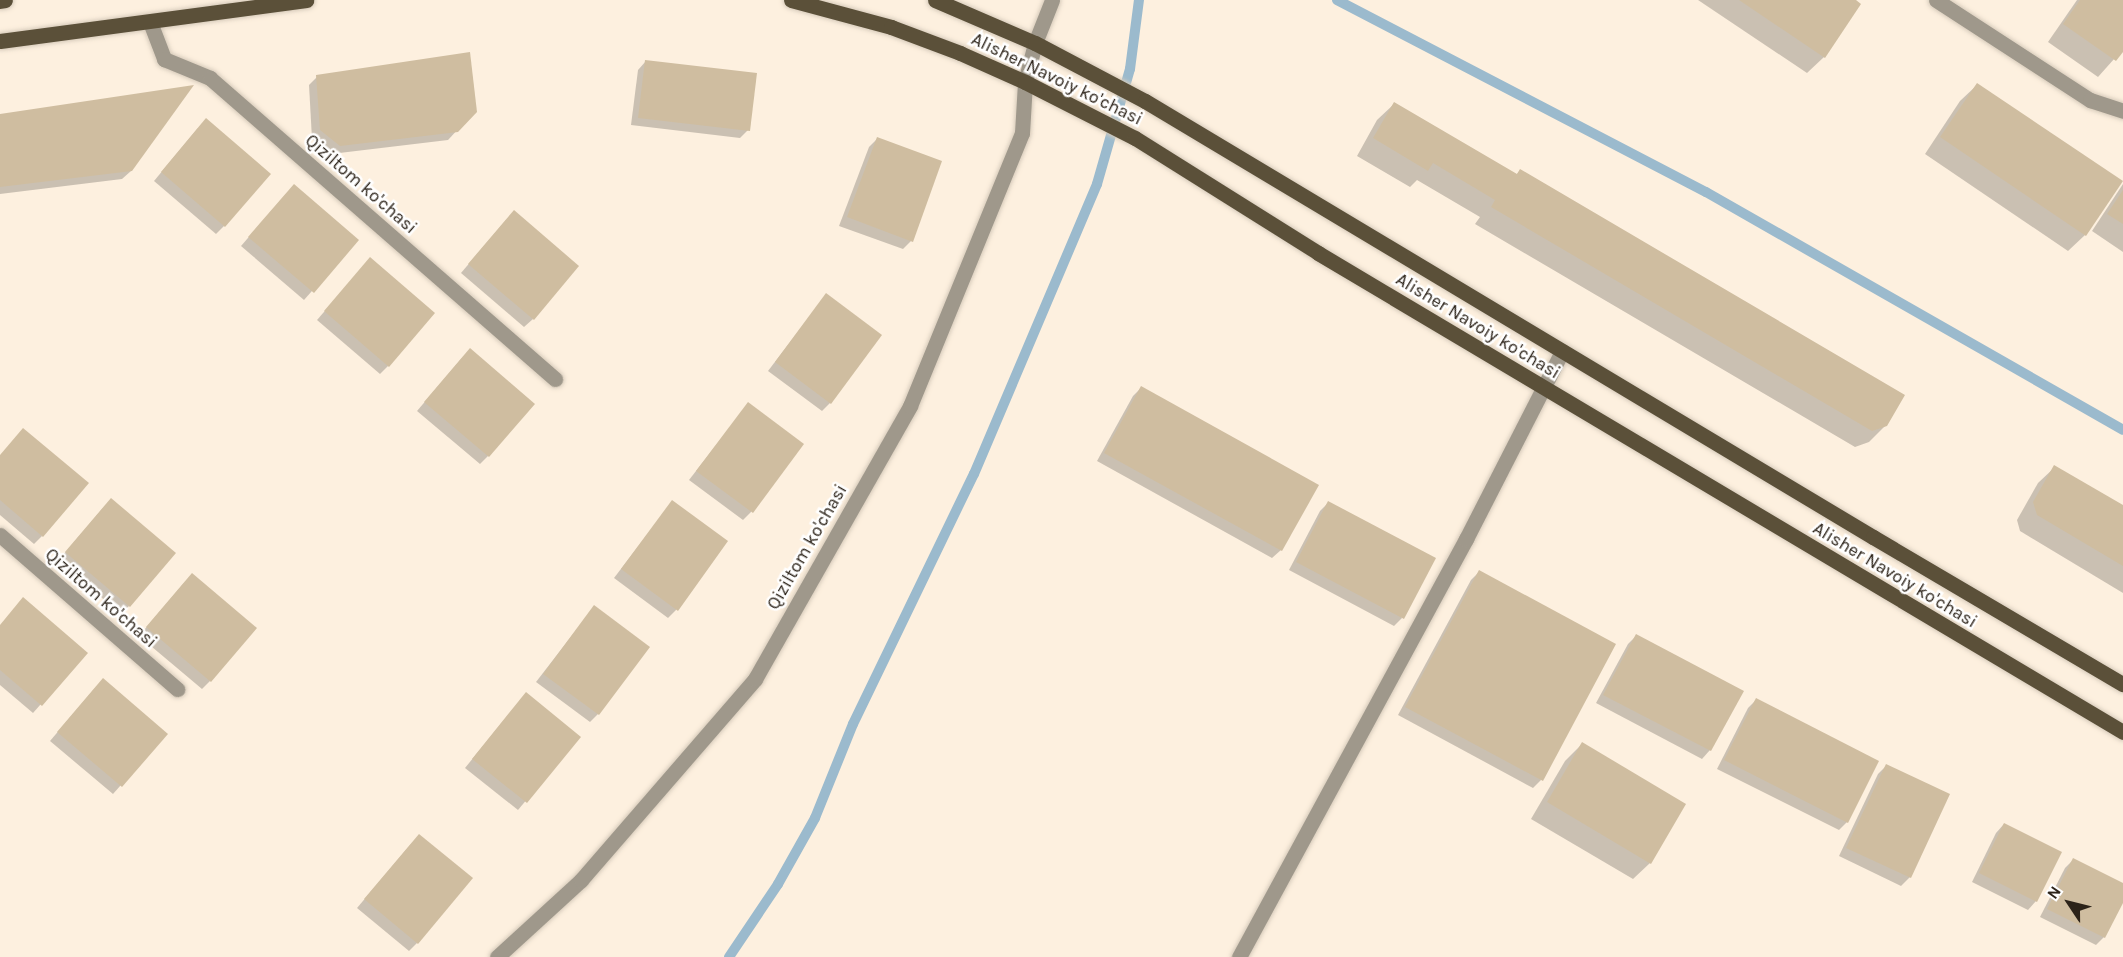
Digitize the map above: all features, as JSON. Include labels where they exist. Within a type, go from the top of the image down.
[{"type":"main road","points":[[0,1],[5,0]]},
{"type":"main road","points":[[0,41],[306,0]]},
{"type":"main road","name":"Alisher Navoiy ko'chasi","points":[[791,0],[891,27],[960,52],[1135,138],[1318,253],[2123,732]]},
{"type":"main road","name":"Alisher Navoiy ko'chasi","points":[[935,0],[1035,43],[1145,101],[2123,684]]},
{"type":"street","name":"Qiziltom ko'chasi","points":[[497,957],[581,880],[755,679],[910,406],[1022,132],[1025,82],[1035,43],[1052,0]]},
{"type":"street","points":[[1936,0],[2090,100],[2123,111]]},
{"type":"street","name":"Qiziltom ko'chasi","points":[[150,22],[164,59],[210,78],[555,379]]},
{"type":"street","points":[[1239,957],[1466,539],[1562,351]]},
{"type":"street","name":"Qiziltom ko'chasi","points":[[0,535],[177,689]]},
{"type":"building","points":[[1739,0],[1856,0],[1861,4],[1825,58]]},
{"type":"building","points":[[2080,0],[2123,0],[2123,52],[2116,61],[2063,24]]},
{"type":"building","points":[[470,52],[477,112],[458,132],[340,146],[320,130],[316,75]]},
{"type":"building","points":[[645,60],[757,73],[750,131],[638,118]]},
{"type":"building","points":[[1977,83],[2123,181],[2086,236],[1940,137]]},
{"type":"building","points":[[194,85],[132,171],[0,187],[0,114]]},
{"type":"building","points":[[1394,102],[1517,174],[1520,169],[1905,395],[1887,426],[1872,431],[1491,207],[1495,200],[1433,163],[1428,171],[1373,138]]},
{"type":"building","points":[[206,118],[271,174],[225,227],[161,172]]},
{"type":"building","points":[[877,137],[942,161],[913,242],[847,217]]},
{"type":"building","points":[[294,184],[359,240],[314,293],[248,237]]},
{"type":"building","points":[[2123,190],[2123,224],[2107,214]]},
{"type":"building","points":[[514,210],[579,266],[534,320],[468,264]]},
{"type":"building","points":[[370,257],[435,313],[389,367],[324,311]]},
{"type":"building","points":[[826,293],[882,335],[831,404],[775,362]]},
{"type":"building","points":[[470,348],[535,404],[489,457],[424,402]]},
{"type":"building","points":[[1141,386],[1319,485],[1282,551],[1104,453]]},
{"type":"building","points":[[748,402],[804,444],[753,513],[696,471]]},
{"type":"building","points":[[23,428],[89,483],[43,537],[0,500],[0,455]]},
{"type":"building","points":[[2054,465],[2123,505],[2123,566],[2037,515],[2033,502]]},
{"type":"building","points":[[111,498],[176,553],[130,607],[65,552]]},
{"type":"building","points":[[672,500],[728,541],[678,611],[621,569]]},
{"type":"building","points":[[1328,501],[1436,558],[1404,619],[1296,562]]},
{"type":"building","points":[[1479,570],[1616,644],[1543,781],[1405,707]]},
{"type":"building","points":[[192,573],[257,628],[211,682],[146,627]]},
{"type":"building","points":[[23,597],[88,653],[42,706],[0,670],[0,625]]},
{"type":"building","points":[[594,605],[650,647],[599,715],[543,674]]},
{"type":"building","points":[[1636,634],[1744,691],[1711,751],[1603,695]]},
{"type":"building","points":[[103,678],[168,734],[122,787],[57,732]]},
{"type":"building","points":[[526,692],[581,737],[527,803],[472,759]]},
{"type":"building","points":[[1756,698],[1879,761],[1848,823],[1724,760]]},
{"type":"building","points":[[1582,742],[1686,804],[1651,864],[1547,802]]},
{"type":"building","points":[[1886,764],[1950,794],[1911,878],[1846,848]]},
{"type":"building","points":[[2004,823],[2062,852],[2037,902],[1979,873]]},
{"type":"building","points":[[419,834],[473,878],[418,944],[364,899]]},
{"type":"building","points":[[2073,858],[2123,883],[2123,903],[2105,938],[2047,909]]},
{"type":"waterway","points":[[729,957],[778,884],[815,818],[853,724],[974,474],[1097,184],[1130,69],[1139,0]]},
{"type":"waterway","points":[[1337,0],[1706,192],[2123,430]]}]
